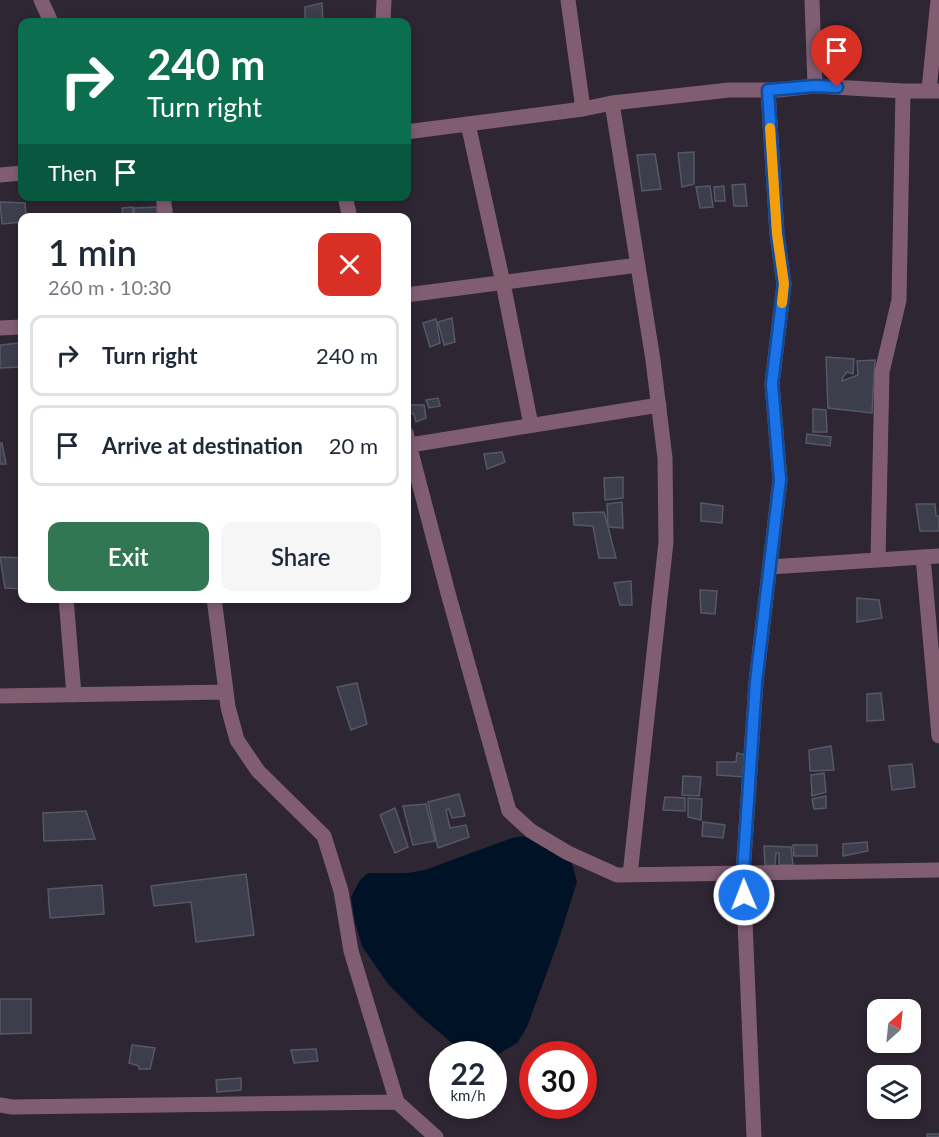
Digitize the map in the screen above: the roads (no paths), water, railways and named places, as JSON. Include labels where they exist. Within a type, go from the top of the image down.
[{"type":"street","points":[[40,0],[49,18]]},
{"type":"street","points":[[383,18],[384,0]]},
{"type":"street","points":[[568,0],[583,109]]},
{"type":"street","points":[[812,0],[815,86]]},
{"type":"street","points":[[411,131],[583,109],[612,103],[729,90],[768,90],[815,86],[903,91],[934,90],[938,0]]},
{"type":"street","points":[[754,1137],[743,873],[756,682],[780,480],[772,384],[784,284],[777,234],[768,90]]},
{"type":"street","points":[[878,559],[882,372],[899,300],[903,91]]},
{"type":"street","points":[[612,103],[639,265],[665,458],[666,542],[630,874]]},
{"type":"street","points":[[468,124],[503,282],[531,425]]},
{"type":"street","points":[[0,175],[18,173]]},
{"type":"street","points":[[411,294],[639,265]]},
{"type":"street","points":[[0,328],[18,327]]},
{"type":"street","points":[[411,439],[531,425],[659,405]]},
{"type":"street","points":[[411,450],[509,811],[531,831],[568,853],[617,875],[939,870]]},
{"type":"street","points":[[923,556],[939,736]]},
{"type":"street","points":[[770,567],[939,556]]},
{"type":"street","points":[[66,603],[74,695]]},
{"type":"street","points":[[215,603],[226,692],[237,740],[258,771],[324,836],[341,891],[351,951],[397,1102],[436,1137]]},
{"type":"street","points":[[0,696],[226,692]]},
{"type":"street","points":[[0,1105],[12,1107],[397,1102]]},
{"type":"water","points":[[523,836],[540,842],[572,863],[577,882],[527,1027],[517,1043],[507,1049],[507,1041],[449,1041],[388,984],[362,946],[351,897],[360,880],[368,873],[408,873],[425,870]]}]
